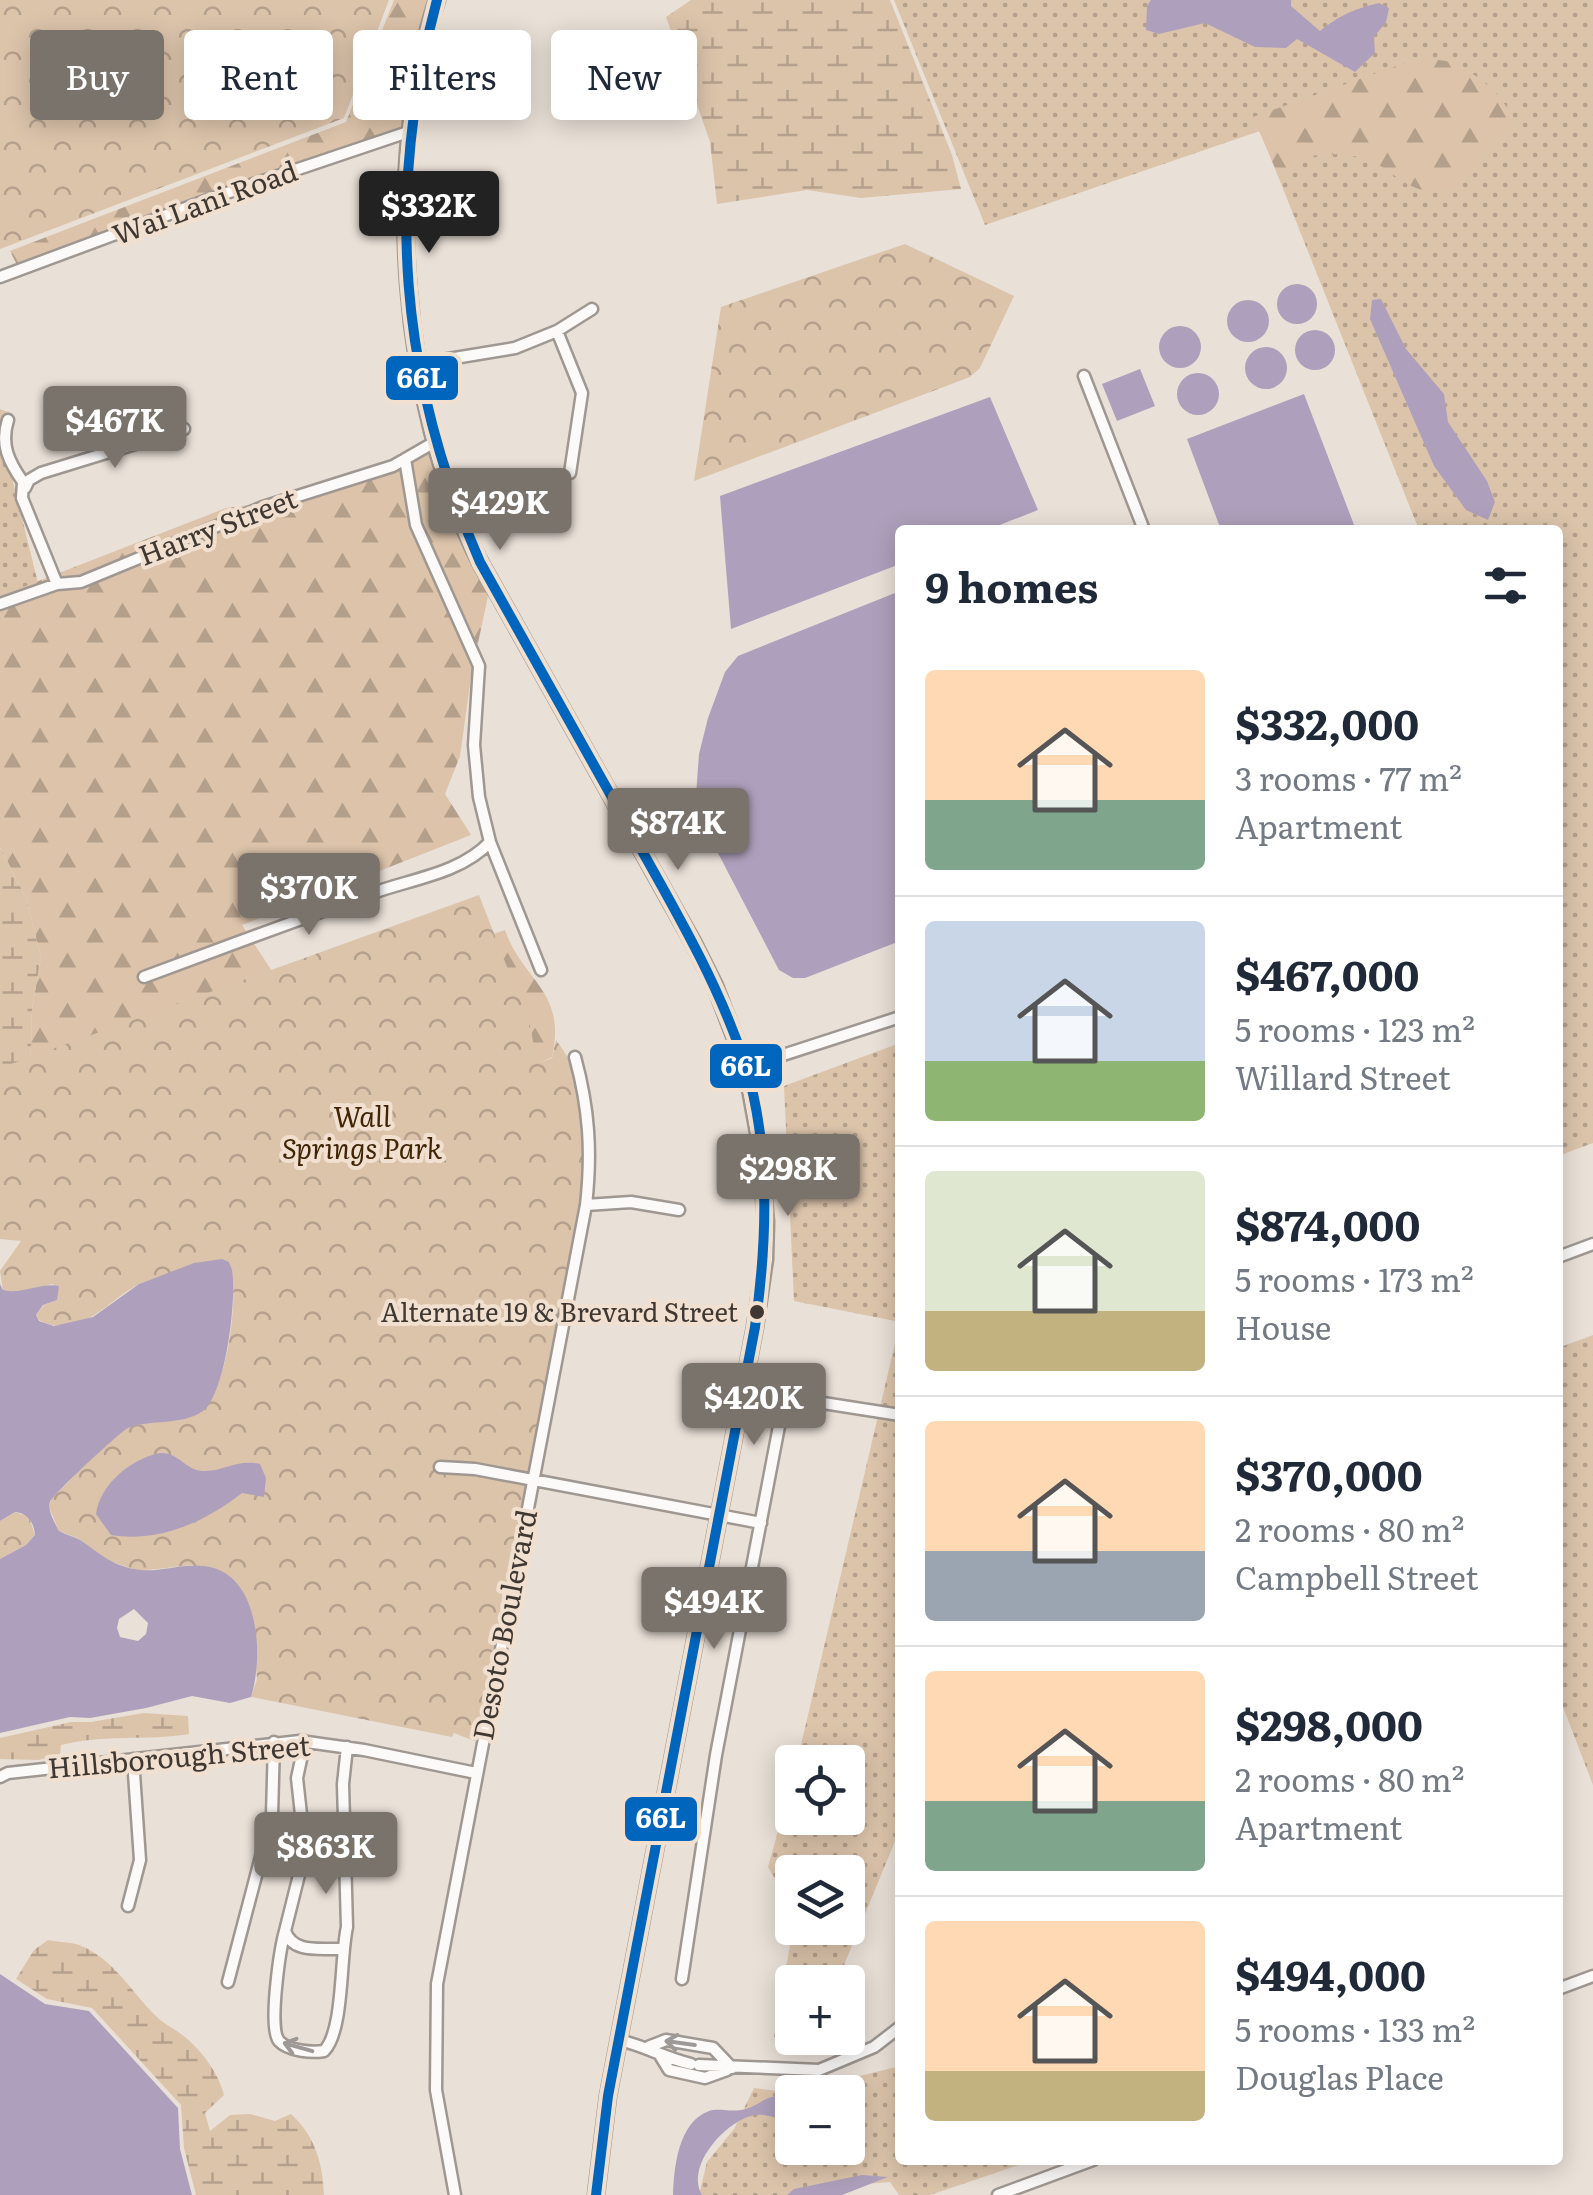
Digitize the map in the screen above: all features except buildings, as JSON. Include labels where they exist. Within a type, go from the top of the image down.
[{"type":"main road","points":[[437,0],[410,131],[406,182],[406,248],[418,364],[433,444],[466,537],[716,986],[746,1068],[763,1167],[764,1259],[755,1327],[619,2040],[596,2195]]},
{"type":"street","name":"Wai Lani Road","points":[[0,277],[218,196],[410,131]]},
{"type":"street","points":[[418,364],[515,348],[557,332],[592,309]]},
{"type":"street","points":[[557,332],[582,393],[570,473]]},
{"type":"street","points":[[1084,376],[1142,525]]},
{"type":"street","points":[[8,420],[2,438],[24,488]]},
{"type":"street","points":[[58,584],[22,498],[29,480],[184,429]]},
{"type":"street","name":"Harry Street","points":[[0,604],[58,584],[81,582],[264,507],[384,469],[433,444]]},
{"type":"street","points":[[405,459],[416,524],[479,666],[474,768],[490,842],[540,970]]},
{"type":"street","points":[[144,977],[462,864],[490,842]]},
{"type":"street","points":[[746,1068],[895,1020]]},
{"type":"street","name":"Desoto Boulevard","points":[[455,2195],[436,2090],[435,2015],[441,1959],[586,1205],[592,1144],[586,1095],[575,1057]]},
{"type":"street","points":[[586,1205],[631,1202],[679,1210]]},
{"type":"street","points":[[1563,1255],[1593,1244]]},
{"type":"street","points":[[682,1979],[716,1754],[780,1421],[794,1404],[817,1400],[895,1414]]},
{"type":"street","points":[[440,1467],[475,1469],[761,1524]]},
{"type":"street","points":[[305,1741],[297,1778],[305,1851],[284,1930],[275,2032],[279,2041],[288,2046],[317,2052],[330,2046],[342,1987],[342,1949],[347,1927],[342,1784],[347,1747]]},
{"type":"street","name":"Hillsborough Street","points":[[0,1777],[305,1741],[476,1774]]},
{"type":"street","points":[[228,1982],[270,1828],[274,1742]]},
{"type":"street","points":[[128,1906],[140,1860],[133,1759]]},
{"type":"street","points":[[305,1851],[345,1849]]},
{"type":"street","points":[[284,1930],[296,1946],[342,1949]]},
{"type":"street","points":[[1563,1987],[1593,1976]]},
{"type":"street","points":[[661,2057],[733,2068],[819,2070],[874,2047],[895,2030]]},
{"type":"street","points":[[619,2040],[648,2047],[669,2070],[704,2078],[733,2068]]},
{"type":"street","points":[[648,2047],[666,2040],[714,2048],[733,2068]]},
{"type":"street","points":[[998,2195],[1079,2165]]},
{"type":"green space","points":[[0,0],[389,0],[378,30],[353,30],[353,94],[344,118],[0,249]]},
{"type":"green space","points":[[394,0],[431,0],[425,30],[382,30]]},
{"type":"green space","points":[[691,0],[890,0],[952,155],[961,189],[861,198],[807,190],[717,204],[710,142],[697,105],[697,30],[671,30],[666,17]]},
{"type":"green space","points":[[894,0],[1593,0],[1593,1143],[1563,1154],[1563,525],[1417,525],[1260,131],[985,225]]},
{"type":"green space","points":[[1416,59],[1446,61],[1467,70],[1490,87],[1510,117],[1507,130],[1487,147],[1463,183],[1446,190],[1423,190],[1371,161],[1337,154],[1303,158],[1278,175],[1253,117]]},
{"type":"green space","points":[[353,104],[353,120],[407,120],[406,127],[216,190],[17,265],[10,251],[346,122]]},
{"type":"green space","points":[[905,244],[1014,296],[980,368],[970,377],[694,481],[721,307]]},
{"type":"green space","points":[[0,409],[13,414],[13,482],[38,583],[0,596]]},
{"type":"green space","points":[[430,451],[460,534],[489,591],[477,648],[421,523],[410,462]]},
{"type":"green space","points":[[388,467],[391,473],[401,468],[405,503],[420,551],[473,663],[460,756],[445,794],[471,835],[242,925],[292,1002],[505,930],[554,1016],[552,1057],[542,1062],[30,1081],[32,1009],[41,957],[26,898],[0,847],[0,596],[226,508],[264,503]]},
{"type":"green space","points":[[0,847],[26,898],[41,957],[32,1009],[30,1081],[0,1169]]},
{"type":"green space","name":"Wall Springs Park","points":[[479,895],[530,1026],[535,1051],[542,1062],[552,1058],[556,1040],[573,1069],[583,1102],[586,1137],[580,1212],[529,1474],[507,1470],[505,1480],[527,1486],[477,1742],[454,1733],[452,1737],[251,1697],[257,1679],[252,1613],[193,1565],[139,1571],[109,1561],[77,1538],[59,1531],[49,1507],[52,1497],[110,1439],[137,1425],[195,1415],[206,1406],[216,1390],[228,1345],[232,1277],[229,1262],[144,1282],[96,1314],[69,1325],[55,1325],[39,1320],[36,1315],[44,1305],[57,1300],[53,1284],[11,1293],[3,1291],[0,1271],[21,1241],[0,1239],[0,1068]]},
{"type":"green space","points":[[895,1045],[895,1321],[794,1301],[784,1086]]},
{"type":"green space","points":[[1593,1335],[1593,1785],[1563,1707],[1563,1346]]},
{"type":"green space","points":[[895,1343],[895,1841],[865,1914],[865,1855],[775,1855],[775,1879],[768,1867],[777,1835],[865,1835],[865,1745],[801,1745]]},
{"type":"green space","points":[[15,1512],[29,1517],[35,1535],[26,1545],[0,1559],[0,1521]]},
{"type":"green space","points":[[144,1713],[188,1716],[189,1734],[77,1742],[61,1745],[60,1754],[39,1760],[0,1759],[0,1738],[71,1722]]},
{"type":"green space","points":[[48,1940],[79,1945],[103,1959],[159,2019],[203,2056],[224,2095],[205,2113],[210,2131],[230,2115],[250,2114],[275,2121],[291,2114],[316,2151],[324,2195],[196,2195],[184,2148],[181,2105],[92,2008],[47,1999],[16,1979],[34,1950]]},
{"type":"green space","points":[[790,1945],[852,1945],[844,1965],[787,1965]]},
{"type":"green space","points":[[895,2067],[895,2165],[1019,2165],[930,2195],[899,2195],[890,2182],[840,2186],[807,2195],[699,2195],[707,2162],[734,2129],[754,2088],[775,2091],[775,2165],[865,2165],[864,2075]]},
{"type":"shaded area","points":[[1151,0],[1291,0],[1291,6],[1320,31],[1362,8],[1379,3],[1389,8],[1386,22],[1374,37],[1375,53],[1355,72],[1297,39],[1286,48],[1255,47],[1205,23],[1159,34],[1146,30]]},
{"type":"shaded area","points":[[1297,284],[1311,290],[1317,304],[1311,318],[1297,324],[1283,318],[1277,304],[1283,290]]},
{"type":"shaded area","points":[[1381,299],[1406,349],[1444,394],[1448,422],[1487,481],[1495,502],[1488,520],[1466,510],[1434,466],[1370,319],[1372,300]]},
{"type":"shaded area","points":[[1248,300],[1263,306],[1269,321],[1263,336],[1248,342],[1233,336],[1227,321],[1233,306]]},
{"type":"shaded area","points":[[1180,326],[1195,332],[1201,347],[1195,362],[1180,368],[1165,362],[1159,347],[1165,332]]},
{"type":"shaded area","points":[[1315,330],[1329,336],[1335,350],[1329,364],[1315,370],[1301,364],[1295,350],[1301,336]]},
{"type":"shaded area","points":[[1266,347],[1281,353],[1287,368],[1281,383],[1266,389],[1251,383],[1245,368],[1251,353]]},
{"type":"shaded area","points":[[1140,369],[1155,406],[1117,421],[1102,384]]},
{"type":"shaded area","points":[[1198,373],[1213,379],[1219,394],[1213,409],[1198,415],[1183,409],[1177,394],[1183,379]]},
{"type":"shaded area","points":[[1304,394],[1354,525],[1219,525],[1187,439]]},
{"type":"shaded area","points":[[990,397],[1038,510],[1000,525],[895,525],[895,566],[731,629],[720,496]]},
{"type":"shaded area","points":[[895,593],[895,943],[805,978],[793,978],[779,970],[695,809],[699,754],[708,718],[725,672],[738,656]]},
{"type":"shaded area","points":[[222,1259],[229,1262],[232,1270],[228,1344],[211,1401],[203,1411],[186,1419],[128,1428],[62,1488],[50,1502],[50,1509],[59,1531],[118,1564],[143,1570],[204,1566],[223,1572],[237,1583],[247,1599],[257,1639],[251,1697],[230,1703],[192,1696],[146,1708],[90,1718],[70,1717],[0,1733],[0,1559],[26,1545],[35,1535],[23,1514],[15,1512],[0,1521],[0,1284],[3,1290],[10,1291],[59,1286],[57,1300],[43,1305],[36,1315],[39,1321],[54,1326],[93,1317],[139,1284],[194,1263]],"holes":[[[134,1609],[148,1623],[146,1634],[138,1641],[120,1637],[117,1628],[119,1619]]]},
{"type":"shaded area","points":[[160,1453],[203,1471],[260,1464],[266,1478],[264,1497],[242,1493],[213,1513],[164,1533],[111,1535],[96,1514],[104,1493],[128,1467]]},
{"type":"shaded area","points":[[0,1974],[45,2004],[89,2011],[178,2108],[180,2149],[192,2195],[0,2195]]},
{"type":"shaded area","points":[[775,2096],[775,2117],[756,2115],[740,2120],[710,2148],[699,2172],[702,2195],[673,2195],[680,2147],[690,2125],[709,2111],[746,2109]]},
{"type":"shaded area","points":[[862,2175],[888,2177],[842,2195],[787,2195],[794,2189]]},
{"type":"transit line","name":"66L","points":[[437,0],[410,144],[406,215],[417,354],[432,423],[480,562],[679,917],[722,1004],[745,1064],[763,1161],[764,1228],[755,1327],[608,2096],[596,2195]]},
{"type":"place","name":"Alternate 19 & Brevard Street","points":[[757,1312]]}]
